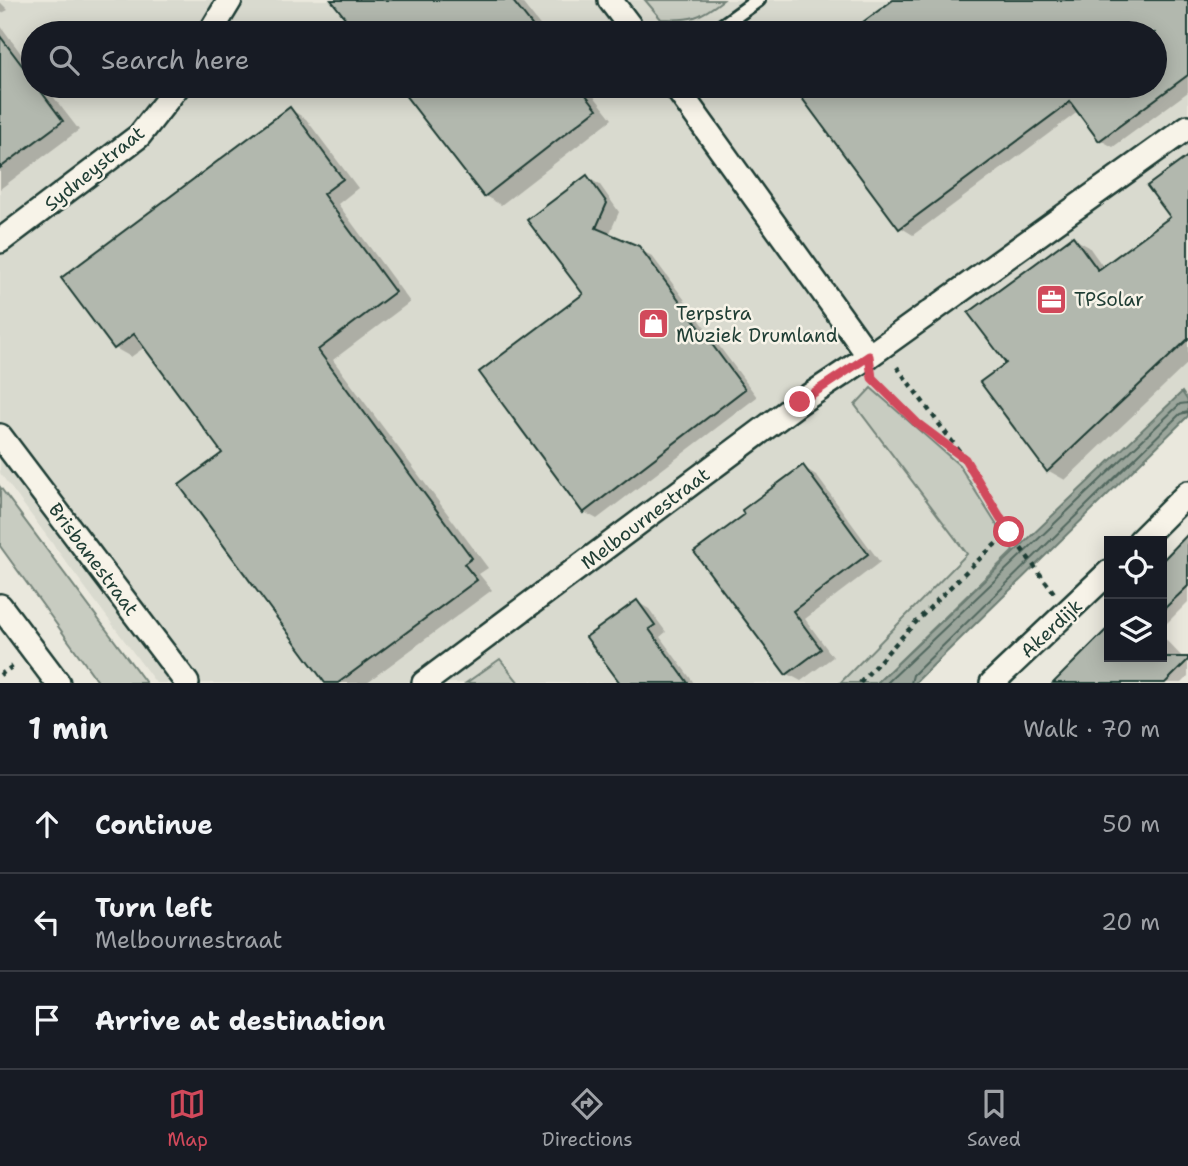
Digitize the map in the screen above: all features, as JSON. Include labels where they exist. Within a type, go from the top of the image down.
[{"type":"street","points":[[217,21],[230,0]]},
{"type":"street","points":[[610,0],[626,21]]},
{"type":"street","name":"Sydneystraat","points":[[0,241],[139,136],[169,98]]},
{"type":"street","points":[[684,98],[869,356]]},
{"type":"street","name":"Melbournestraat","points":[[424,683],[800,402],[869,356],[1188,127]]},
{"type":"street","name":"Brisbanestraat","points":[[0,436],[187,683]]},
{"type":"street","points":[[1145,536],[1188,494]]},
{"type":"street","name":"Akerdijk","points":[[992,683],[1104,577]]},
{"type":"street","points":[[0,606],[58,683]]},
{"type":"lane","points":[[729,21],[758,0]]},
{"type":"path","points":[[965,459],[917,423],[872,378],[869,356],[890,358],[965,459],[1009,532],[1055,594]]},
{"type":"path","points":[[860,683],[911,626],[1009,532]]},
{"type":"shaded area","points":[[0,0],[1188,0],[1188,401],[900,683],[156,683],[0,473]]},
{"type":"shaded area","points":[[645,0],[723,0],[695,17],[661,19]]},
{"type":"shaded area","points":[[871,388],[959,465],[1013,551],[877,683],[840,683],[967,554],[855,405]]},
{"type":"shaded area","points":[[0,487],[146,683],[99,683],[0,546]]},
{"type":"shaded area","points":[[500,659],[519,683],[466,683]]},
{"type":"water","points":[[1182,392],[1188,401],[1188,416],[915,683],[877,683]]},
{"type":"building","points":[[331,0],[512,0],[529,21],[348,21]]},
{"type":"building","points":[[893,0],[1188,0],[1188,75],[1167,91],[1167,21],[864,21]]},
{"type":"building","points":[[0,36],[21,64],[21,98],[46,98],[63,121],[0,168]]},
{"type":"building","points":[[407,98],[588,98],[597,109],[484,197]]},
{"type":"building","points":[[802,98],[1157,98],[1099,141],[1070,102],[899,229]]},
{"type":"building","points":[[290,107],[343,179],[323,194],[395,292],[318,350],[472,558],[464,564],[477,580],[338,683],[325,683],[179,485],[222,453],[134,334],[114,349],[61,278]]},
{"type":"building","points":[[1188,156],[1188,339],[1047,472],[980,382],[1006,363],[968,313],[1073,236],[1098,270],[1170,217],[1147,186]]},
{"type":"building","points":[[587,175],[607,203],[596,228],[639,246],[745,389],[583,513],[479,372],[583,294],[527,220]]},
{"type":"building","points":[[803,465],[868,554],[793,611],[821,649],[786,675],[694,552],[744,515],[742,510]]},
{"type":"building","points":[[1188,534],[1188,586],[1167,606],[1167,599],[1167,556]]},
{"type":"building","points":[[637,600],[655,625],[649,629],[688,683],[620,683],[586,637]]},
{"type":"building","points":[[1104,632],[1104,662],[1167,662],[1167,657],[1188,657],[1165,683],[1053,683]]},
{"type":"place","name":"TPSolar","points":[[1051,299]]},
{"type":"place","name":"Terpstra Muziek Drumland","points":[[653,324]]},
{"type":"route","points":[[800,402],[869,356],[872,378],[917,423],[965,459],[1009,532]]}]
